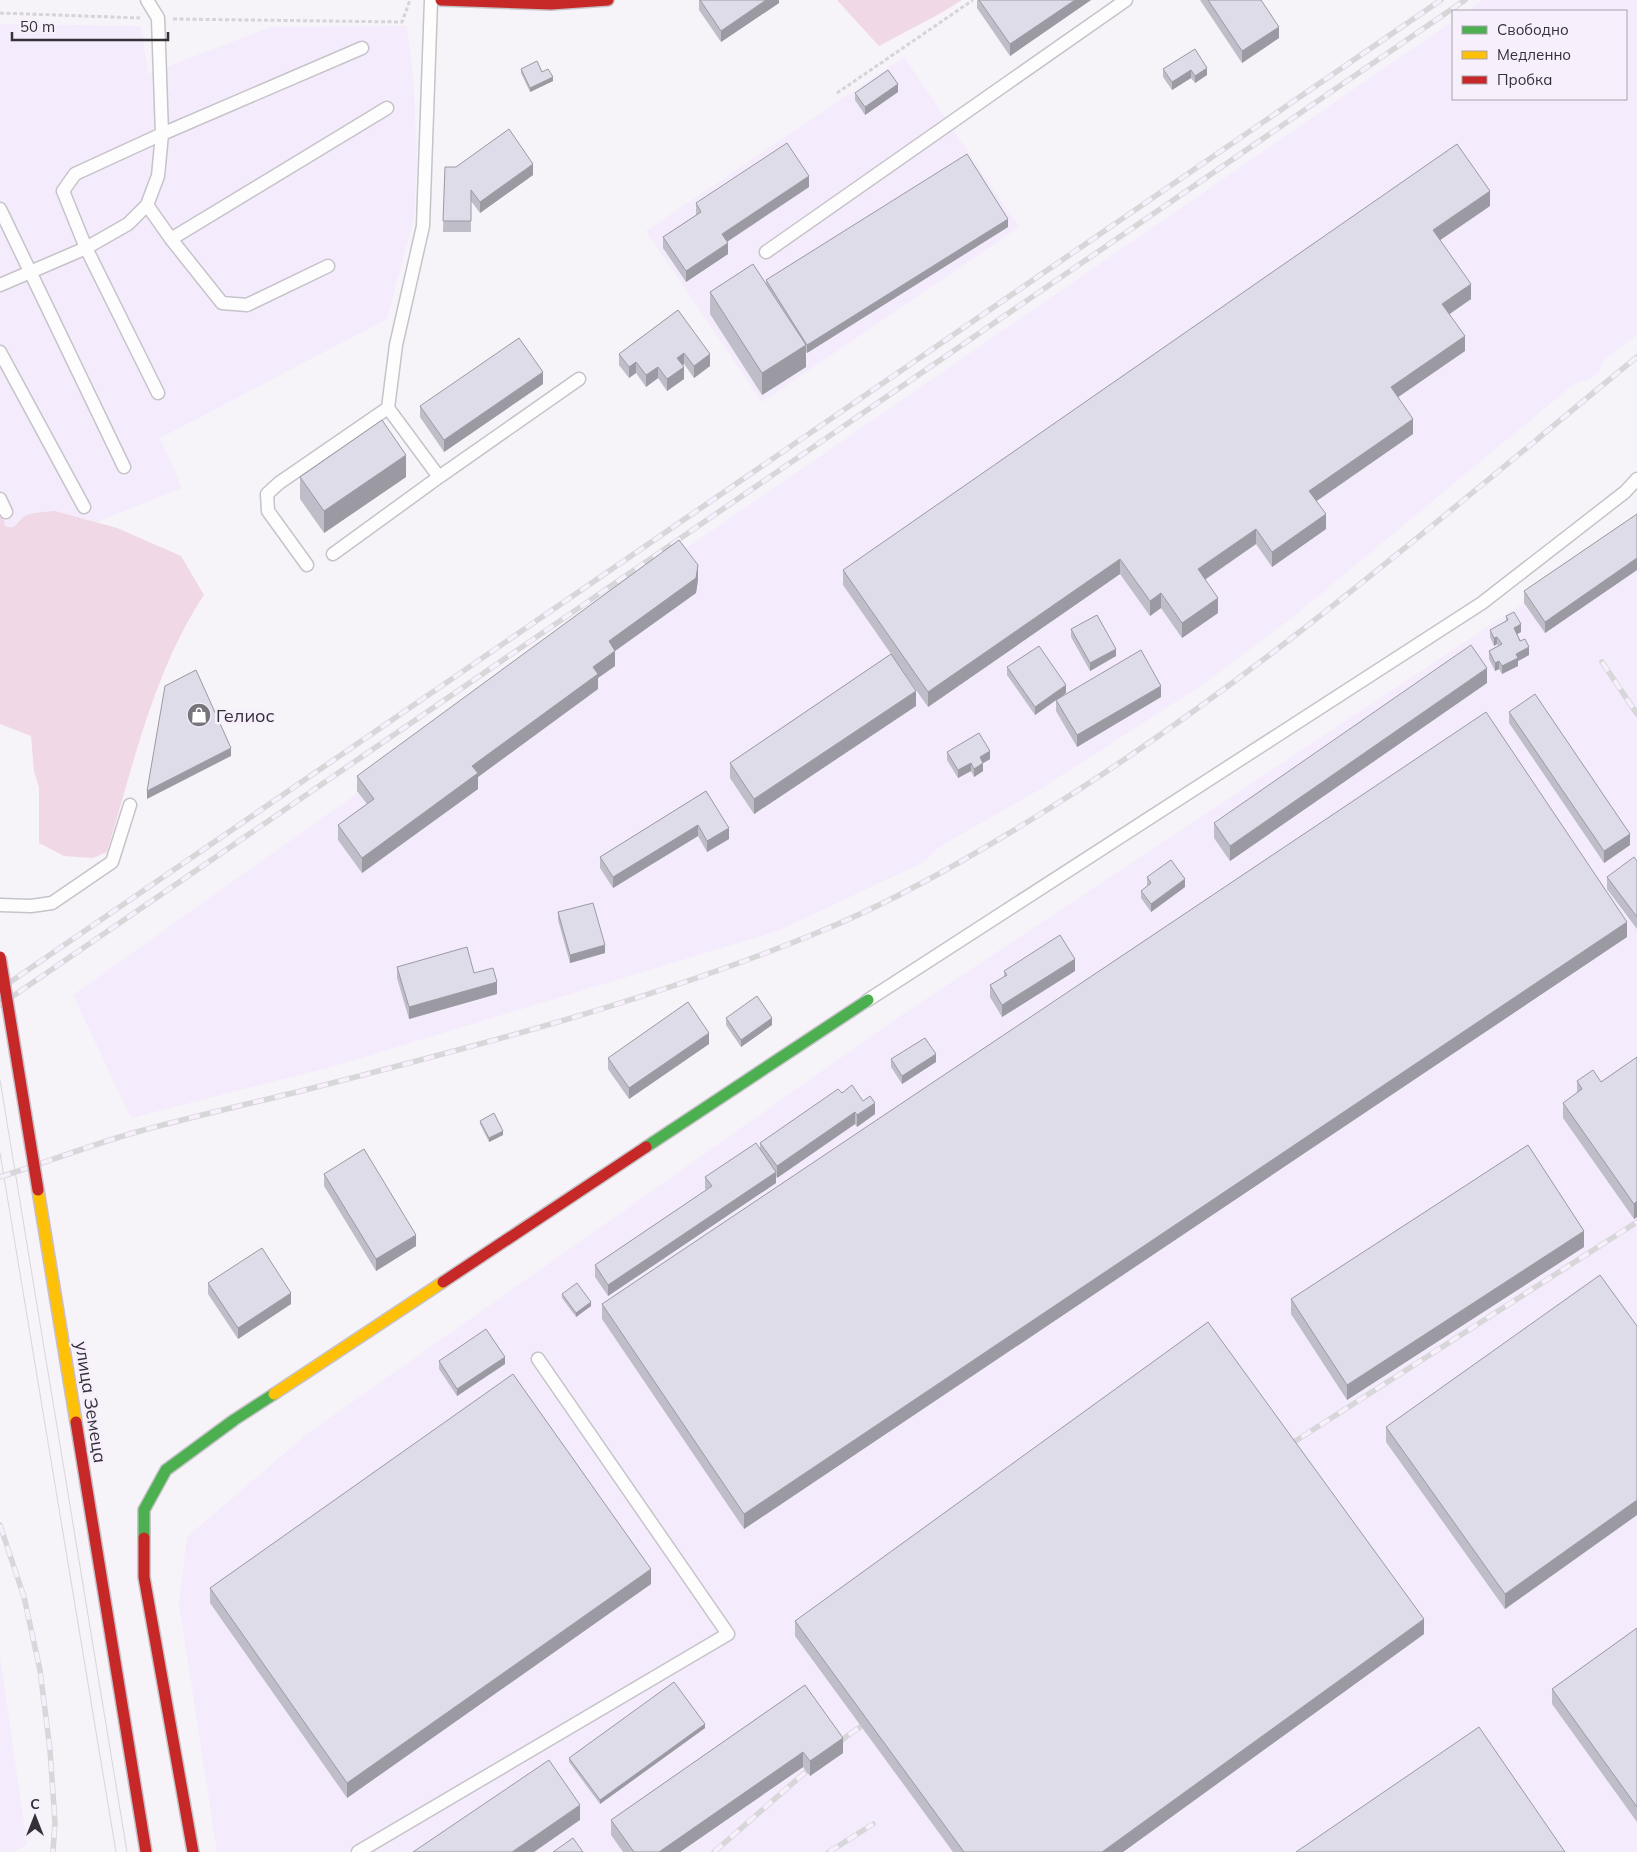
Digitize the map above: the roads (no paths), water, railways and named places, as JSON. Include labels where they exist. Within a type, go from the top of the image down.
[{"type":"street","points":[[441,0],[541,4],[608,0]]},
{"type":"street","name":"улица Земеца","points":[[0,957],[146,1852]]},
{"type":"street","points":[[193,1852],[144,1577],[144,1510],[166,1470],[234,1420],[868,1000]]},
{"type":"lane","points":[[0,285],[86,248],[128,224],[147,205],[158,176],[162,134],[158,18],[147,0]]},
{"type":"lane","points":[[431,0],[424,226],[396,345],[388,408],[438,477]]},
{"type":"lane","points":[[766,252],[1126,0]]},
{"type":"lane","points":[[158,393],[86,248],[63,191],[75,174],[162,134],[362,48]]},
{"type":"lane","points":[[171,239],[388,108]]},
{"type":"lane","points":[[147,205],[171,239],[222,303],[246,305],[328,266]]},
{"type":"lane","points":[[0,209],[124,467]]},
{"type":"lane","points":[[0,352],[84,507]]},
{"type":"lane","points":[[333,554],[438,477],[579,379]]},
{"type":"lane","points":[[307,565],[268,511],[268,494],[279,483],[388,408]]},
{"type":"lane","points":[[868,1000],[1482,603],[1624,492],[1637,479]]},
{"type":"lane","points":[[0,499],[6,512]]},
{"type":"lane","points":[[0,904],[31,906],[52,903],[112,862],[130,805]]},
{"type":"lane","points":[[358,1852],[728,1634],[538,1358]]},
{"type":"tram line","points":[[0,1080],[127,1852]]},
{"type":"tram line","points":[[0,1153],[116,1852]]},
{"type":"railway","points":[[0,989],[1441,0]]},
{"type":"railway","points":[[0,1005],[1465,0]]},
{"type":"railway","points":[[0,1177],[133,1133],[305,1090],[562,1021],[752,958],[870,910],[950,867],[1029,821],[1110,769],[1188,715],[1341,600],[1637,357]]},
{"type":"railway","points":[[1602,662],[1637,714]]},
{"type":"railway","points":[[1283,1449],[1637,1222]]},
{"type":"railway","points":[[0,1525],[24,1597],[40,1670],[50,1750],[55,1822],[53,1852]]},
{"type":"railway","points":[[832,1749],[872,1719]]},
{"type":"railway","points":[[714,1852],[817,1762]]},
{"type":"railway","points":[[829,1852],[873,1824]]},
{"type":"place","name":"Гелиос","points":[[199,715]]}]
